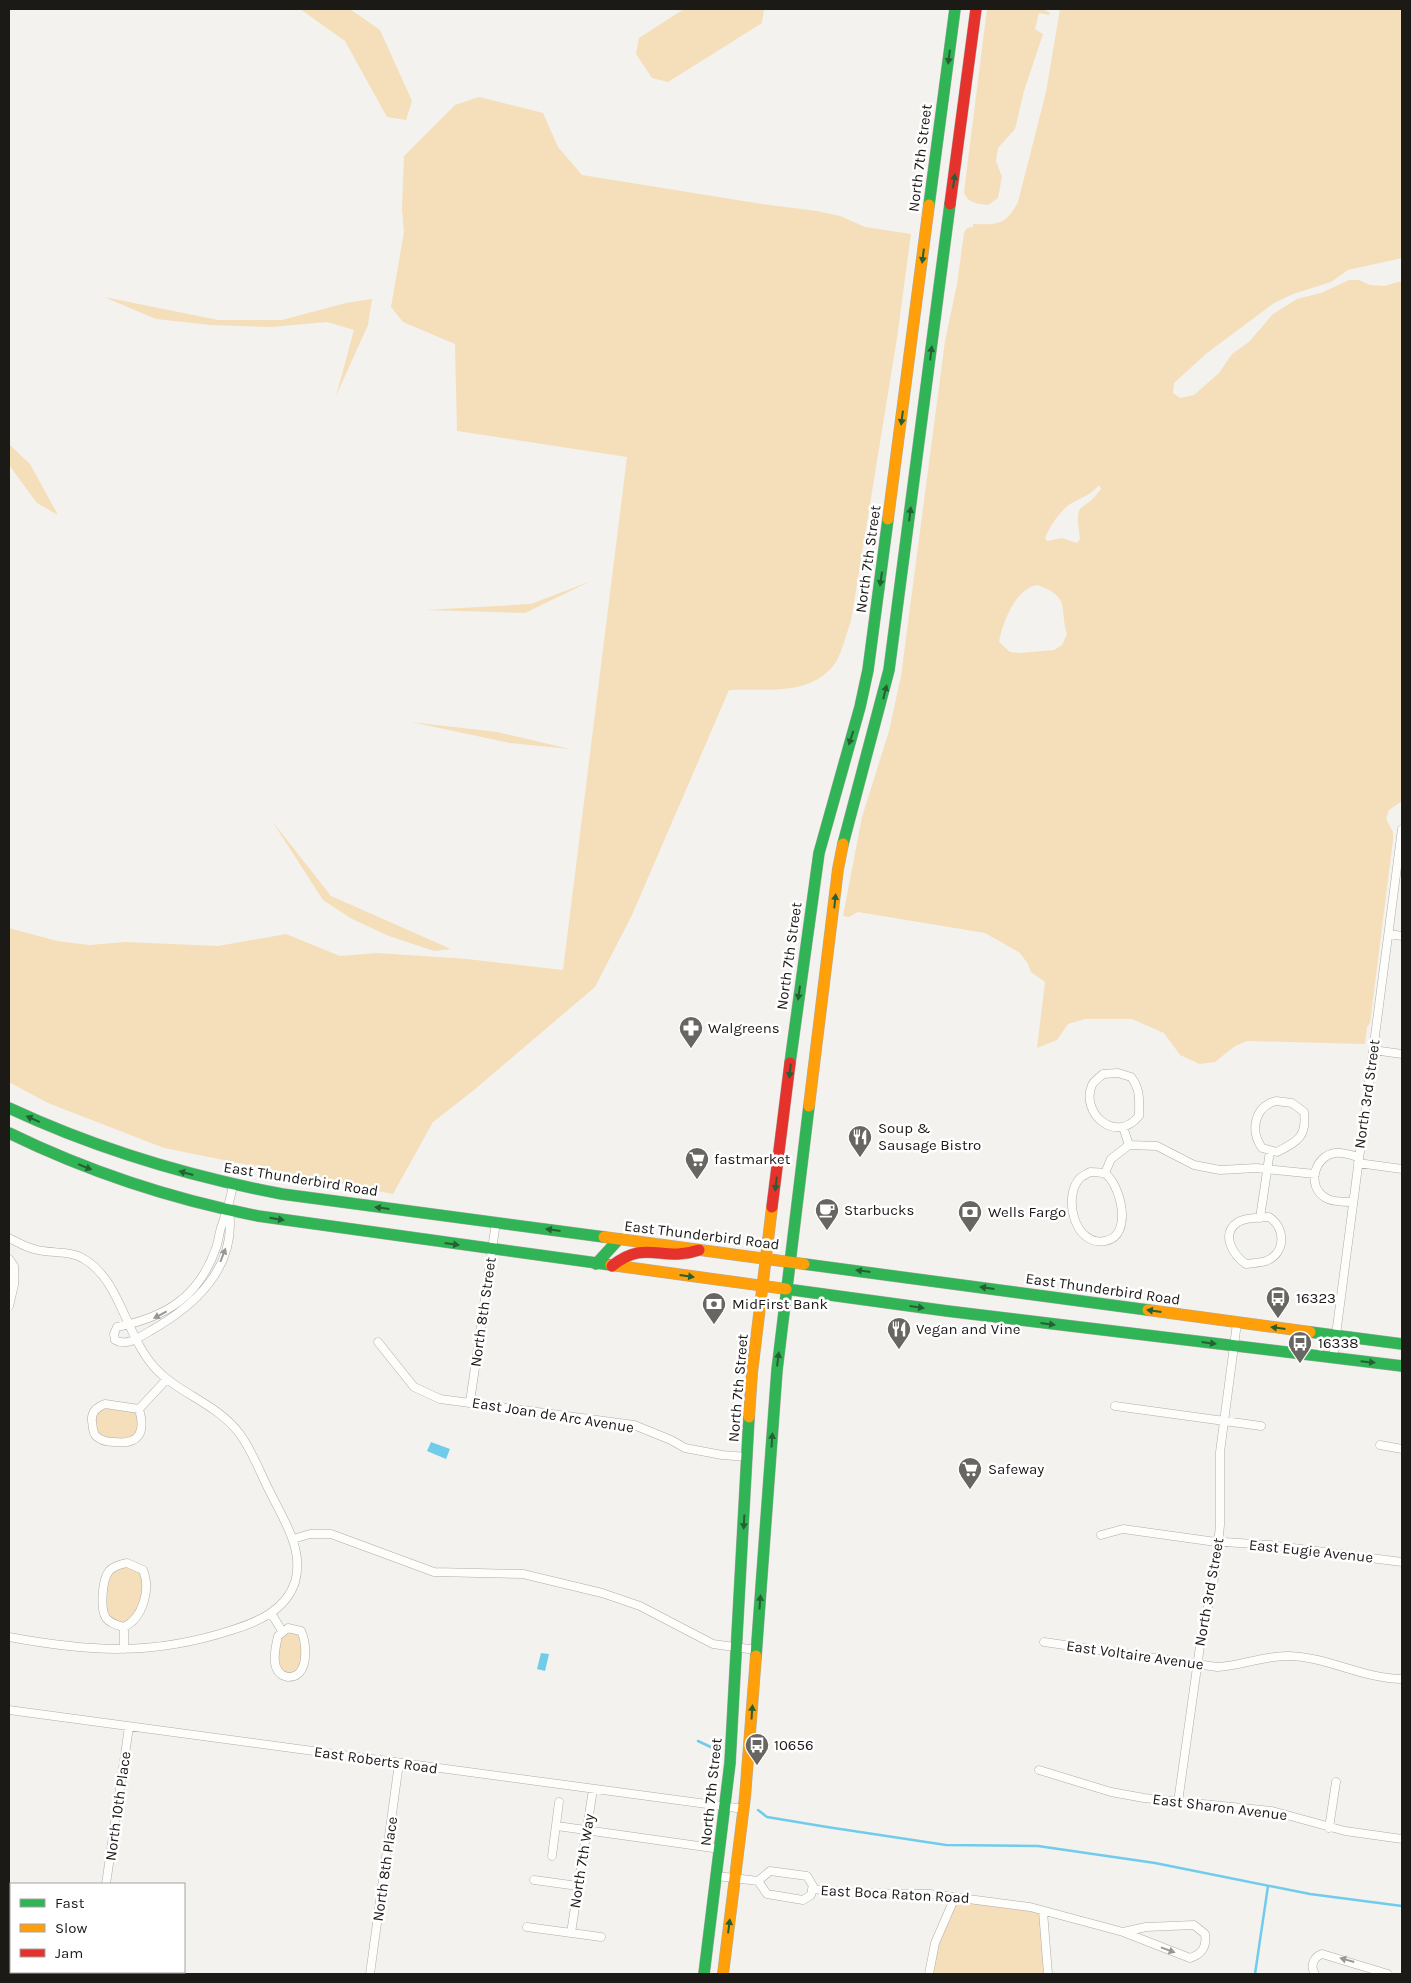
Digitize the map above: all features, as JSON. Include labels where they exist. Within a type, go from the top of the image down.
[{"type":"main road","name":"North 7th Street","points":[[704,1974],[725,1807],[732,1730],[752,1373],[766,1258],[818,856],[827,817],[860,707],[868,670],[955,9]]},
{"type":"main road","points":[[723,1974],[744,1809],[777,1370],[840,859],[886,686],[893,649],[976,9]]},
{"type":"main road","name":"East Thunderbird Road","points":[[9,1108],[64,1133],[115,1152],[172,1170],[233,1185],[322,1200],[703,1249],[1236,1323],[1402,1344]]},
{"type":"main road","points":[[9,1133],[58,1156],[135,1186],[229,1211],[596,1264],[1402,1366]]},
{"type":"main road","points":[[596,1264],[619,1239]]},
{"type":"main road","points":[[612,1266],[624,1254],[634,1250],[681,1256],[703,1249]]},
{"type":"street","name":"North 3rd Street","points":[[1333,1358],[1402,830]]},
{"type":"street","points":[[1389,934],[1402,936]]},
{"type":"street","points":[[1373,1050],[1402,1054]]},
{"type":"street","points":[[1118,1073],[1131,1077],[1139,1090],[1139,1116],[1131,1125],[1122,1127],[1116,1128],[1103,1123],[1093,1112],[1092,1084],[1103,1074],[1118,1073]]},
{"type":"street","points":[[1276,1101],[1292,1104],[1304,1112],[1306,1126],[1302,1136],[1277,1152],[1270,1151],[1262,1148],[1256,1140],[1255,1133],[1258,1114],[1266,1104],[1276,1101]]},
{"type":"street","points":[[1122,1127],[1129,1145]]},
{"type":"street","points":[[1105,1174],[1111,1159],[1129,1145],[1157,1146],[1194,1164],[1220,1170],[1267,1169],[1315,1174]]},
{"type":"street","points":[[1260,1218],[1270,1151]]},
{"type":"street","points":[[1353,1202],[1326,1199],[1318,1190],[1314,1179],[1316,1168],[1323,1158],[1334,1153],[1402,1169]]},
{"type":"street","points":[[1090,1172],[1105,1174],[1112,1181],[1122,1211],[1123,1224],[1116,1238],[1103,1242],[1089,1239],[1078,1230],[1072,1203],[1073,1192],[1079,1178],[1090,1172]]},
{"type":"street","points":[[229,1211],[231,1227],[225,1250],[214,1275],[193,1303],[171,1320],[136,1339],[128,1342],[115,1340],[115,1329],[150,1320],[166,1312],[195,1286],[211,1260],[229,1211],[233,1185]]},
{"type":"street","points":[[1269,1217],[1278,1224],[1282,1245],[1266,1261],[1246,1264],[1233,1253],[1230,1242],[1232,1228],[1239,1222],[1260,1218],[1269,1217]]},
{"type":"street","name":"North 8th Street","points":[[470,1402],[496,1222]]},
{"type":"street","points":[[9,1636],[85,1648],[124,1649],[167,1647],[202,1640],[261,1620],[285,1602],[295,1581],[297,1561],[293,1539],[240,1434],[224,1415],[166,1379],[144,1354],[106,1278],[83,1258],[34,1249],[10,1241]]},
{"type":"street","points":[[9,1259],[14,1266],[14,1285],[9,1306]]},
{"type":"street","name":"North 3rd Street","points":[[1178,1802],[1198,1663],[1216,1574],[1219,1542],[1220,1452],[1236,1323]]},
{"type":"street","name":"East Joan de Arc Avenue","points":[[378,1342],[414,1387],[440,1399],[634,1426],[671,1440],[685,1448],[722,1455],[748,1457]]},
{"type":"street","points":[[139,1410],[166,1379]]},
{"type":"street","points":[[105,1404],[139,1410],[142,1418],[139,1436],[130,1443],[104,1441],[93,1432],[92,1417],[98,1406],[105,1404]]},
{"type":"street","points":[[1115,1406],[1261,1426]]},
{"type":"street","points":[[1380,1445],[1402,1449]]},
{"type":"street","name":"East Eugie Avenue","points":[[1101,1535],[1123,1529],[1219,1542],[1269,1545],[1402,1562]]},
{"type":"street","points":[[293,1539],[310,1534],[331,1534],[434,1572],[523,1574],[602,1593],[640,1606],[713,1644],[736,1649],[756,1650]]},
{"type":"street","points":[[127,1563],[143,1570],[146,1578],[145,1599],[140,1611],[135,1619],[124,1627],[108,1620],[104,1616],[103,1605],[105,1578],[110,1570],[119,1564],[127,1563]]},
{"type":"street","points":[[271,1613],[282,1631]]},
{"type":"street","points":[[124,1627],[124,1649]]},
{"type":"street","points":[[288,1628],[298,1629],[304,1637],[306,1644],[302,1668],[299,1674],[292,1677],[286,1676],[276,1668],[276,1644],[278,1636],[282,1631],[288,1628]]},
{"type":"street","name":"East Voltaire Avenue","points":[[1044,1642],[1218,1667],[1233,1666],[1267,1657],[1290,1656],[1402,1679]]},
{"type":"street","name":"East Roberts Road","points":[[9,1710],[744,1809]]},
{"type":"street","name":"North 10th Place","points":[[106,1883],[129,1727]]},
{"type":"street","name":"North 8th Place","points":[[370,1974],[399,1763]]},
{"type":"street","name":"East Sharon Avenue","points":[[1040,1770],[1111,1792],[1178,1802],[1272,1811],[1330,1828],[1402,1840]]},
{"type":"street","points":[[1330,1828],[1336,1782]]},
{"type":"street","name":"North 7th Way","points":[[570,1933],[593,1789]]},
{"type":"street","points":[[552,1856],[559,1802]]},
{"type":"street","points":[[557,1826],[720,1849]]},
{"type":"street","name":"East Boca Raton Road","points":[[717,1876],[758,1881],[770,1871],[807,1876],[812,1881],[811,1895],[803,1900],[774,1897],[767,1894],[758,1881]]},
{"type":"street","points":[[534,1880],[578,1886]]},
{"type":"street","name":"East Boca Raton Road","points":[[812,1889],[855,1893],[930,1894],[1043,1910],[1123,1932],[1190,1958],[1201,1953],[1206,1939],[1205,1934],[1194,1925],[1146,1927],[1123,1932]]},
{"type":"street","points":[[929,1974],[935,1943],[954,1897]]},
{"type":"street","points":[[1043,1910],[1048,1974]]},
{"type":"street","points":[[527,1927],[601,1937]]},
{"type":"street","points":[[1315,1974],[1312,1967],[1314,1960],[1322,1954],[1388,1974]]},
{"type":"shaded area","points":[[300,9],[350,9],[380,30],[412,101],[406,120],[387,117],[345,41]]},
{"type":"shaded area","points":[[684,9],[764,9],[762,23],[668,82],[652,78],[636,54],[639,38]]},
{"type":"shaded area","points":[[987,9],[1043,9],[1050,13],[1049,15],[1039,13],[1035,29],[1043,34],[1024,91],[1015,129],[998,148],[996,161],[1002,177],[998,198],[988,205],[970,201],[964,192]]},
{"type":"shaded area","points":[[1060,9],[1402,9],[1402,258],[1348,270],[1331,282],[1293,294],[1274,303],[1207,353],[1174,383],[1173,393],[1180,398],[1194,395],[1219,373],[1232,354],[1249,342],[1273,314],[1297,299],[1321,293],[1349,280],[1359,280],[1370,285],[1384,286],[1402,281],[1402,801],[1389,810],[1386,819],[1393,832],[1393,840],[1370,1023],[1367,1027],[1365,1044],[1247,1041],[1235,1046],[1215,1062],[1200,1064],[1180,1055],[1164,1033],[1132,1019],[1085,1019],[1068,1024],[1057,1040],[1037,1048],[1045,982],[1031,972],[1020,953],[985,933],[858,912],[849,917],[843,916],[862,817],[889,731],[901,676],[945,341],[957,284],[964,233],[967,228],[973,227],[973,224],[995,224],[1000,222],[1014,210],[1018,202],[1046,92]],"holes":[[[1099,485],[1101,489],[1079,512],[1078,526],[1080,539],[1077,543],[1062,538],[1047,541],[1045,538],[1050,528],[1064,509],[1089,494]],[[1037,585],[1055,594],[1060,599],[1067,634],[1062,645],[1054,650],[1010,652],[999,642],[1007,616],[1011,607],[1023,592]]]},
{"type":"shaded area","points":[[479,97],[543,113],[558,147],[582,175],[817,211],[840,216],[865,227],[911,234],[897,338],[851,621],[837,660],[824,675],[812,682],[799,686],[772,690],[729,690],[632,915],[595,987],[474,1090],[433,1122],[393,1194],[164,1148],[48,1103],[9,1082],[9,928],[57,941],[89,945],[126,942],[218,946],[286,934],[340,956],[377,953],[467,959],[563,970],[627,457],[457,431],[455,344],[403,322],[391,307],[404,232],[402,209],[404,156],[455,105]]},
{"type":"shaded area","points":[[104,297],[218,320],[282,320],[346,303],[372,299],[368,325],[336,396],[354,330],[327,322],[271,327],[211,325],[156,319]]},
{"type":"shaded area","points":[[9,444],[30,464],[58,515],[37,503],[9,465]]},
{"type":"shaded area","points":[[591,581],[525,613],[425,610],[531,604]]},
{"type":"shaded area","points":[[411,722],[497,732],[570,749],[510,743]]},
{"type":"shaded area","points":[[272,821],[331,896],[451,949],[434,951],[389,936],[352,919],[323,900]]},
{"type":"shaded area","points":[[98,1406],[139,1409],[141,1427],[130,1443],[97,1437],[94,1411]]},
{"type":"shaded area","points":[[119,1564],[143,1570],[145,1599],[130,1624],[108,1620],[103,1605],[105,1578]]},
{"type":"shaded area","points":[[288,1628],[304,1637],[302,1668],[286,1676],[278,1662],[276,1652],[279,1641]]},
{"type":"shaded area","points":[[955,1897],[1043,1911],[1048,1974],[929,1974]]},
{"type":"water","points":[[431,1442],[450,1449],[446,1459],[427,1451]]},
{"type":"water","points":[[541,1653],[549,1654],[545,1671],[537,1669]]},
{"type":"waterway","points":[[698,1741],[717,1750]]},
{"type":"waterway","points":[[758,1810],[767,1817],[946,1845],[1038,1846],[1155,1863],[1310,1894],[1402,1906]]},
{"type":"waterway","points":[[1255,1974],[1268,1886]]},
{"type":"traffic: fast","points":[[929,205],[955,9]]},
{"type":"traffic: fast","points":[[843,844],[889,670],[950,204]]},
{"type":"traffic: fast","points":[[790,1063],[819,853],[860,707],[868,670],[888,519]]},
{"type":"traffic: fast","points":[[756,1656],[777,1370],[809,1106]]},
{"type":"traffic: fast","points":[[9,1108],[75,1136],[143,1160],[247,1187],[282,1194],[604,1237]]},
{"type":"traffic: fast","points":[[9,1133],[69,1160],[131,1183],[226,1209],[258,1216],[611,1265]]},
{"type":"traffic: fast","points":[[596,1264],[619,1239]]},
{"type":"traffic: fast","points":[[804,1264],[1148,1310]]},
{"type":"traffic: fast","points":[[786,1289],[947,1311],[1402,1366]]},
{"type":"traffic: fast","points":[[1310,1332],[1402,1344]]},
{"type":"traffic: fast","points":[[704,1974],[730,1763],[749,1417]]},
{"type":"traffic: slow","points":[[888,519],[929,205]]},
{"type":"traffic: slow","points":[[809,1106],[838,869],[843,844]]},
{"type":"traffic: slow","points":[[749,1417],[752,1373],[772,1207]]},
{"type":"traffic: slow","points":[[604,1237],[804,1264]]},
{"type":"traffic: slow","points":[[611,1265],[786,1289]]},
{"type":"traffic: slow","points":[[1148,1310],[1310,1332]]},
{"type":"traffic: slow","points":[[723,1974],[745,1797],[756,1656]]},
{"type":"traffic: jam","points":[[950,204],[976,9]]},
{"type":"traffic: jam","points":[[772,1207],[790,1063]]},
{"type":"traffic: jam","points":[[612,1266],[624,1258],[645,1252],[675,1254],[699,1250]]},
{"type":"place","name":"Walgreens","points":[[691,1049]]},
{"type":"place","name":"Soup & Sausage Bistro","points":[[860,1158]]},
{"type":"place","name":"fastmarket","points":[[697,1180]]},
{"type":"place","name":"Starbucks","points":[[827,1231]]},
{"type":"place","name":"Wells Fargo","points":[[970,1233]]},
{"type":"place","name":"16323","points":[[1278,1319]]},
{"type":"place","name":"MidFirst Bank","points":[[714,1325]]},
{"type":"place","name":"Vegan and Vine","points":[[899,1350]]},
{"type":"place","name":"16338","points":[[1300,1364]]},
{"type":"place","name":"Safeway","points":[[970,1490]]},
{"type":"place","name":"10656","points":[[757,1766]]}]
